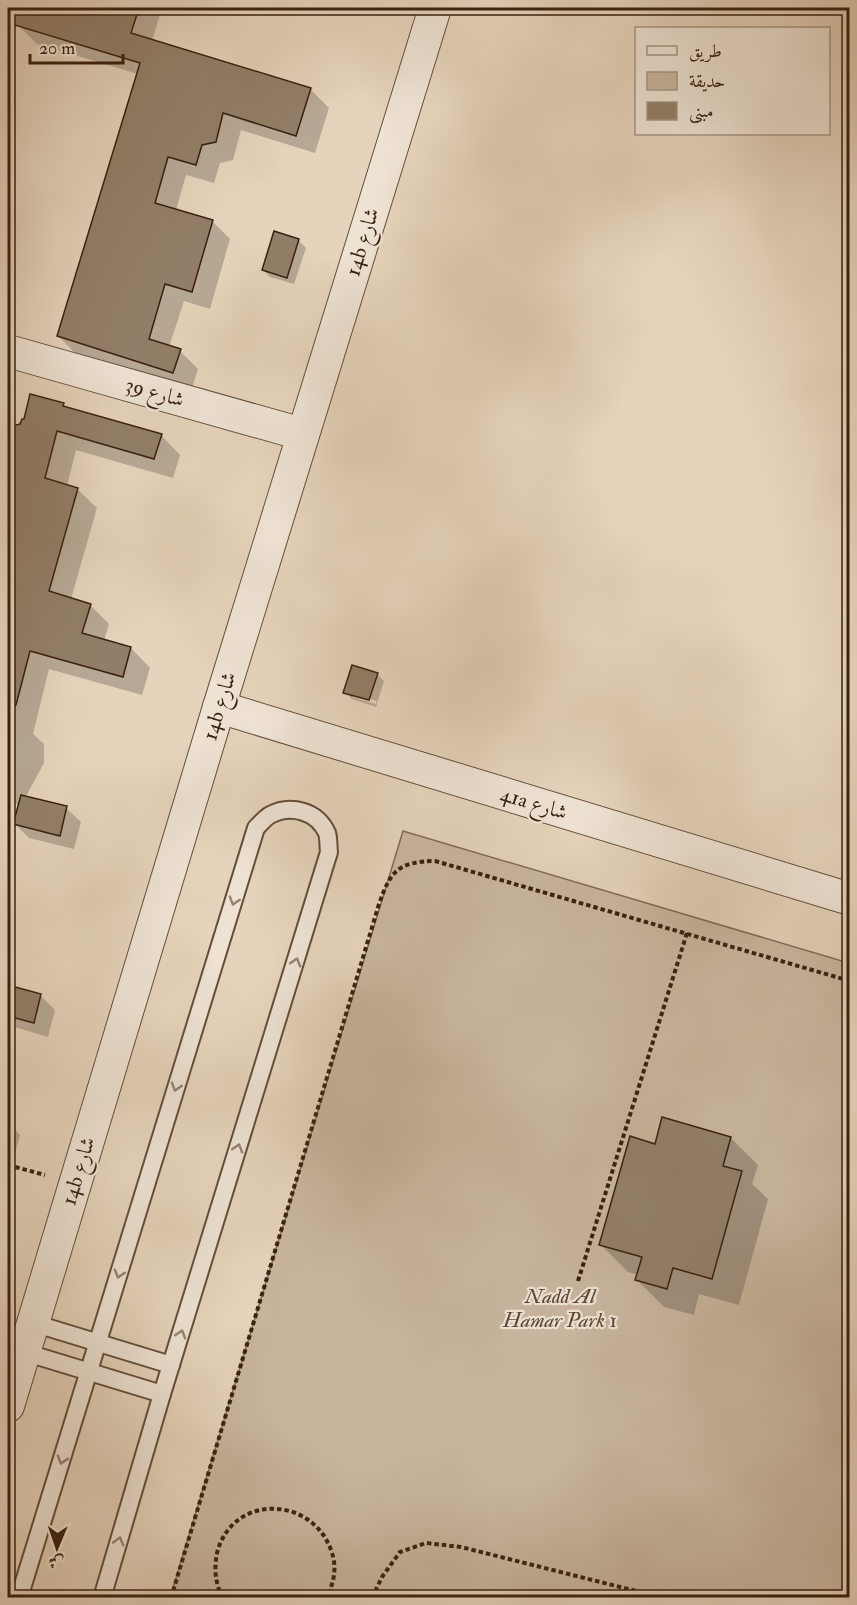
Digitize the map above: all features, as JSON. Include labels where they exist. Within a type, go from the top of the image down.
[{"type":"street","name":"14b شارع","points":[[8,1406],[219,707],[435,8]]},
{"type":"street","name":"شارع 39","points":[[8,351],[303,434]]},
{"type":"street","name":"41a شارع","points":[[219,707],[849,899]]},
{"type":"lane","points":[[19,1598],[256,828],[268,816],[285,809],[303,811],[318,820],[323,827],[328,835],[329,852],[162,1394],[102,1598]]},
{"type":"lane","points":[[29,1338],[97,1343],[171,1365]]},
{"type":"lane","points":[[29,1338],[89,1372],[162,1394]]},
{"type":"path","points":[[171,1598],[379,904],[394,872],[412,861],[435,861],[849,981]]},
{"type":"path","points":[[578,1281],[687,933]]},
{"type":"path","points":[[8,1165],[75,1183]]},
{"type":"path","points":[[223,1598],[216,1578],[219,1545],[228,1530],[241,1519],[256,1511],[273,1508],[290,1510],[306,1517],[328,1541],[333,1558],[334,1574],[326,1598]]},
{"type":"path","points":[[372,1598],[382,1577],[400,1552],[426,1543],[461,1547],[664,1598]]},
{"type":"path","points":[[330,1591],[356,1598]]},
{"type":"green space","name":"Nadd Al Hamar Park 1","points":[[403,831],[849,963],[849,1597],[170,1598]]},
{"type":"building","points":[[8,8],[139,8],[131,33],[311,88],[296,136],[223,113],[216,142],[202,145],[196,165],[168,157],[155,203],[213,220],[192,292],[165,284],[149,339],[181,349],[173,373],[57,336],[140,63],[8,23]]},
{"type":"building","points":[[274,231],[299,239],[287,278],[262,270]]},
{"type":"building","points":[[30,394],[64,403],[63,406],[162,434],[154,459],[57,431],[45,478],[78,488],[49,591],[91,604],[82,633],[131,647],[123,677],[30,651],[16,705],[8,704],[8,427],[20,424],[24,419]]},
{"type":"building","points":[[352,665],[378,673],[369,700],[343,693]]},
{"type":"building","points":[[21,795],[67,806],[60,836],[13,824]]},
{"type":"building","points":[[8,985],[41,994],[34,1023],[8,1016]]},
{"type":"building","points":[[662,1117],[731,1137],[723,1166],[742,1171],[712,1279],[673,1268],[667,1289],[635,1280],[642,1257],[599,1245],[630,1136],[655,1144]]}]
